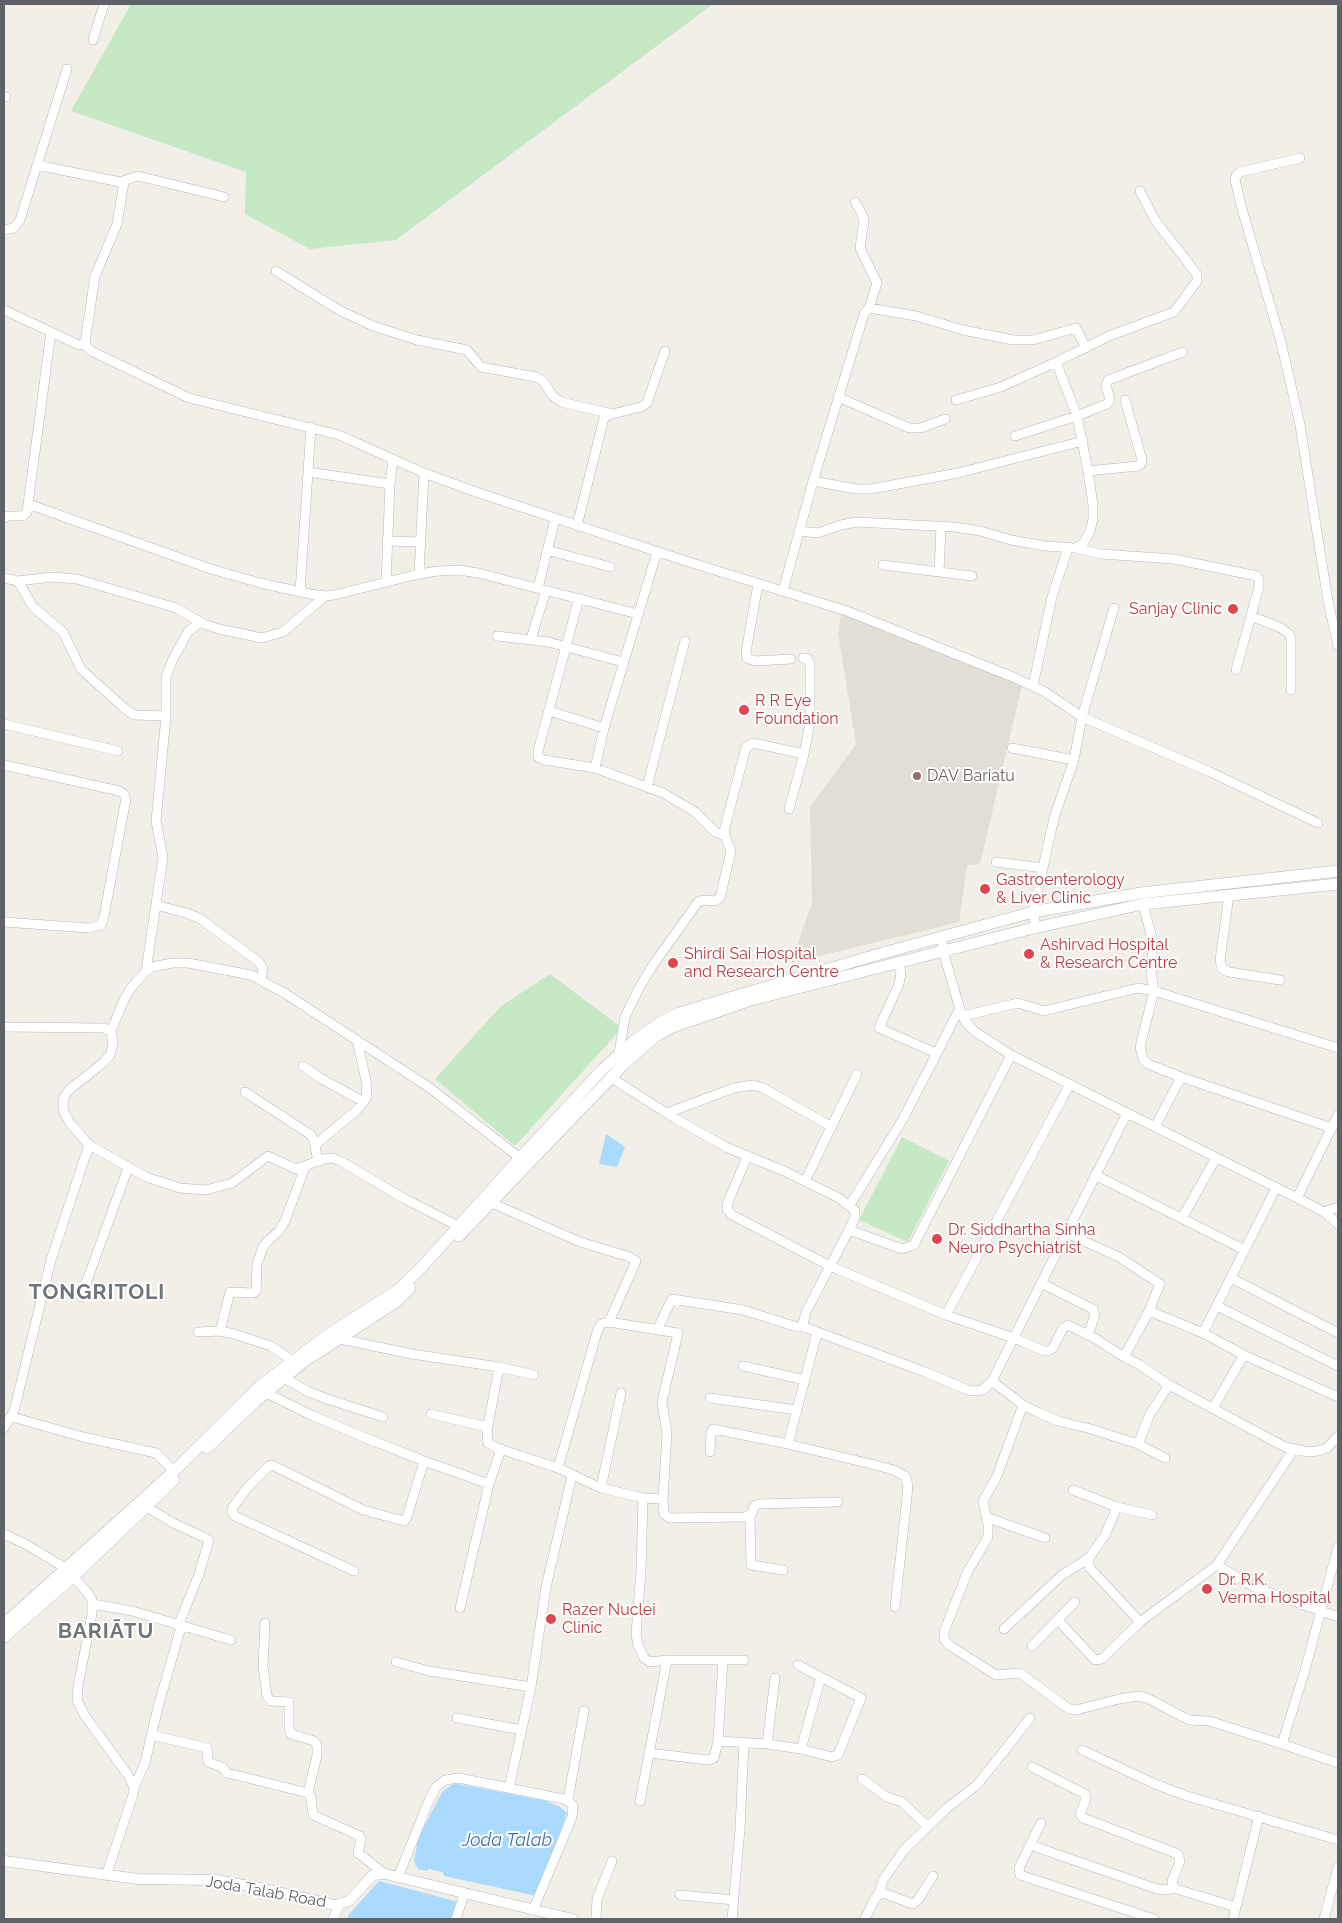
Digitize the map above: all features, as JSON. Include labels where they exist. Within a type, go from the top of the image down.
[{"type":"main road","points":[[4,1637],[254,1392],[330,1334],[398,1290],[458,1226],[487,1201],[520,1158],[620,1053],[659,1023],[679,1013],[882,953],[1033,912],[1141,892],[1338,872]]},
{"type":"main road","points":[[5,1622],[70,1573],[147,1507],[266,1392],[302,1363],[396,1302],[487,1201],[610,1077],[656,1036],[675,1026],[751,1000],[1036,928],[1143,904],[1338,884]]},
{"type":"street","points":[[93,40],[104,4]]},
{"type":"street","points":[[4,230],[18,225],[67,69]]},
{"type":"street","points":[[1300,158],[1240,172],[1235,180],[1281,342],[1300,425],[1328,602],[1338,646]]},
{"type":"street","points":[[37,165],[117,182],[124,182],[138,176],[224,197]]},
{"type":"street","points":[[84,344],[87,337],[96,276],[117,224],[124,182]]},
{"type":"street","points":[[956,400],[1015,381],[1119,332],[1174,312],[1197,281],[1197,275],[1155,220],[1140,191]]},
{"type":"street","points":[[783,591],[838,397],[864,314],[869,308],[877,283],[860,248],[864,221],[855,202]]},
{"type":"street","points":[[276,272],[339,310],[373,326],[417,340],[467,350],[480,367],[536,377],[543,381],[553,396],[561,402],[612,414]]},
{"type":"street","points":[[869,308],[916,316],[963,330],[1013,340],[1033,340],[1076,328],[1086,348]]},
{"type":"street","points":[[4,310],[79,345],[84,344],[100,355],[189,398],[347,437],[424,473],[555,519],[758,584],[847,610],[1033,686],[1082,716],[1210,772],[1318,823]]},
{"type":"street","points":[[4,518],[6,516],[25,515],[28,504],[52,332]]},
{"type":"street","points":[[577,526],[603,421],[606,416],[641,407],[647,403],[665,351]]},
{"type":"street","points":[[1015,436],[1107,404],[1110,400],[1106,386],[1108,380],[1183,352]]},
{"type":"street","points":[[1056,362],[1077,416],[1093,505],[1093,519],[1090,531],[1083,544],[1071,548]]},
{"type":"street","points":[[838,397],[909,428],[921,428],[946,419]]},
{"type":"street","points":[[1088,471],[1138,466],[1141,464],[1142,460],[1125,400]]},
{"type":"street","points":[[300,592],[311,428]]},
{"type":"street","points":[[813,481],[856,489],[871,489],[958,473],[1083,441]]},
{"type":"street","points":[[386,583],[390,484],[393,459]]},
{"type":"street","points":[[308,472],[390,484]]},
{"type":"street","points":[[419,574],[424,473]]},
{"type":"street","points":[[28,504],[211,569],[300,592],[325,596],[348,593],[438,570],[459,570],[478,572],[638,614]]},
{"type":"street","points":[[531,639],[542,589],[547,550],[555,519]]},
{"type":"street","points":[[799,531],[818,534],[841,525],[856,522],[941,526],[980,531],[1028,544],[1071,548],[1101,554],[1174,559],[1254,575],[1258,578],[1259,583],[1236,670]]},
{"type":"street","points":[[939,572],[941,526]]},
{"type":"street","points":[[387,542],[421,542]]},
{"type":"street","points":[[1033,686],[1052,597],[1071,548]]},
{"type":"street","points":[[547,550],[610,567]]},
{"type":"street","points":[[595,768],[604,728],[657,552]]},
{"type":"street","points":[[882,564],[972,576]]},
{"type":"street","points":[[4,578],[17,582],[54,577],[77,579],[176,608],[200,622],[236,634],[257,638],[269,637],[289,628],[325,596]]},
{"type":"street","points":[[17,582],[33,607],[63,632],[78,664],[86,674],[134,715],[166,716]]},
{"type":"street","points":[[758,584],[746,652],[747,658],[755,661],[791,659]]},
{"type":"street","points":[[580,598],[538,754],[539,758],[595,768],[647,787],[683,804],[701,816],[715,832],[725,836]]},
{"type":"street","points":[[1036,928],[1033,912],[1054,818],[1074,760],[1082,716],[1114,608]]},
{"type":"street","points":[[1251,616],[1281,628],[1289,634],[1292,644],[1291,690]]},
{"type":"street","points":[[146,971],[162,858],[156,821],[166,716],[166,677],[173,659],[188,632],[200,622]]},
{"type":"street","points":[[497,636],[531,639],[567,646],[624,662]]},
{"type":"street","points":[[647,787],[684,641]]},
{"type":"street","points":[[789,809],[804,754],[810,723],[810,664],[808,660],[803,658]]},
{"type":"street","points":[[549,712],[604,728]]},
{"type":"street","points":[[4,724],[118,751]]},
{"type":"street","points":[[620,1053],[625,1017],[653,965],[698,902],[703,900],[715,901],[720,898],[731,851],[725,836],[730,808],[748,745],[756,743],[804,754]]},
{"type":"street","points":[[1012,748],[1074,760]]},
{"type":"street","points":[[4,765],[119,791],[124,794],[126,799],[101,925],[88,928],[4,922]]},
{"type":"street","points":[[996,862],[1043,868]]},
{"type":"street","points":[[1229,895],[1220,960],[1222,969],[1229,972],[1280,980]]},
{"type":"street","points":[[1143,904],[1153,942],[1151,973],[1154,991],[1140,1047],[1140,1054],[1143,1059],[1148,1064],[1181,1077],[1332,1128]]},
{"type":"street","points":[[156,905],[199,918],[259,962],[263,969],[261,980]]},
{"type":"street","points":[[942,937],[943,951],[962,1012],[974,1032],[1011,1055],[1324,1212],[1338,1224]]},
{"type":"street","points":[[882,953],[884,966]]},
{"type":"street","points":[[898,962],[901,973],[900,984],[879,1028],[936,1053]]},
{"type":"street","points":[[458,1226],[403,1198],[333,1158],[292,1168],[268,1156],[232,1183],[200,1191],[180,1188],[146,1177],[89,1145],[70,1123],[64,1112],[64,1097],[69,1090],[110,1055],[114,1043],[111,1031],[124,1000],[131,988],[146,971],[163,964],[188,963],[241,972],[261,980],[286,994],[430,1088],[520,1158]]},
{"type":"street","points":[[850,1205],[902,1119],[936,1053],[962,1012],[1018,1003],[1044,1011],[1138,988],[1154,991],[1338,1048]]},
{"type":"street","points":[[4,1027],[104,1028],[111,1031]]},
{"type":"street","points":[[315,1145],[364,1102],[367,1085],[357,1040]]},
{"type":"street","points":[[849,1230],[902,1249],[914,1246],[1011,1055]]},
{"type":"street","points":[[303,1066],[320,1078],[364,1102]]},
{"type":"street","points":[[805,1181],[857,1074]]},
{"type":"street","points":[[610,1077],[667,1113],[746,1157],[805,1181],[853,1208],[855,1214],[849,1230],[806,1312],[803,1327]]},
{"type":"street","points":[[1155,1127],[1181,1077]]},
{"type":"street","points":[[946,1315],[1028,1166],[1070,1084]]},
{"type":"street","points":[[667,1113],[734,1088],[753,1085],[763,1088],[832,1127]]},
{"type":"street","points":[[245,1092],[311,1135],[318,1162]]},
{"type":"street","points":[[657,1330],[672,1299],[744,1310],[796,1327],[803,1327],[973,1391],[983,1390],[992,1381],[1127,1113]]},
{"type":"street","points":[[1297,1198],[1338,1115]]},
{"type":"street","points":[[4,1428],[12,1417],[52,1260],[89,1145]]},
{"type":"street","points":[[746,1157],[728,1202],[729,1212],[830,1266],[946,1315],[1046,1351],[1053,1348],[1066,1325],[1088,1335],[1169,1384],[1286,1447],[1308,1452],[1318,1451],[1327,1448],[1338,1436]]},
{"type":"street","points":[[1182,1218],[1216,1158]]},
{"type":"street","points":[[220,1331],[230,1292],[252,1293],[256,1291],[257,1264],[263,1248],[265,1243],[279,1231],[285,1221],[305,1166]]},
{"type":"street","points":[[81,1297],[128,1168]]},
{"type":"street","points":[[1095,1175],[1245,1250]]},
{"type":"street","points":[[1203,1333],[1276,1188]]},
{"type":"street","points":[[487,1201],[580,1242],[630,1258],[636,1262],[609,1322]]},
{"type":"street","points":[[1324,1212],[1338,1207]]},
{"type":"street","points":[[1066,1232],[1119,1257],[1160,1284],[1149,1311],[1124,1357]]},
{"type":"street","points":[[1231,1278],[1338,1333]]},
{"type":"street","points":[[1041,1283],[1093,1309],[1095,1315],[1088,1335]]},
{"type":"street","points":[[1217,1306],[1338,1366]]},
{"type":"street","points":[[1149,1311],[1203,1333],[1244,1356],[1338,1397]]},
{"type":"street","points":[[558,1468],[597,1332],[601,1324],[609,1322],[678,1333],[662,1402],[667,1433],[663,1499],[664,1514],[670,1518],[750,1515]]},
{"type":"street","points":[[198,1332],[220,1331],[271,1346],[294,1362]]},
{"type":"street","points":[[788,1444],[817,1333]]},
{"type":"street","points":[[340,1339],[412,1354],[498,1367],[534,1375]]},
{"type":"street","points":[[1213,1408],[1244,1356]]},
{"type":"street","points":[[743,1366],[805,1380]]},
{"type":"street","points":[[498,1367],[487,1427],[488,1443],[558,1468],[601,1488],[643,1498],[663,1499]]},
{"type":"street","points":[[284,1378],[326,1399],[383,1417]]},
{"type":"street","points":[[992,1381],[1023,1405],[1058,1421],[1138,1444],[1165,1458]]},
{"type":"street","points":[[1138,1444],[1150,1414],[1169,1384]]},
{"type":"street","points":[[266,1392],[311,1415],[424,1461],[489,1484]]},
{"type":"street","points":[[601,1488],[621,1392]]},
{"type":"street","points":[[710,1398],[797,1410]]},
{"type":"street","points":[[1023,1405],[997,1476],[983,1501],[989,1530],[988,1537],[967,1573],[944,1632],[944,1639],[949,1646],[996,1675],[1020,1673],[1072,1710],[1138,1696],[1147,1698],[1189,1720],[1209,1721],[1338,1763]]},
{"type":"street","points":[[431,1414],[487,1427]]},
{"type":"street","points":[[12,1417],[83,1437],[156,1453],[174,1471]]},
{"type":"street","points":[[710,1452],[711,1433],[714,1429],[871,1464],[894,1470],[905,1476],[908,1486],[895,1607]]},
{"type":"street","points":[[460,1608],[489,1484],[502,1449]]},
{"type":"street","points":[[1058,1620],[1097,1660],[1102,1659],[1140,1622],[1217,1565],[1294,1449]]},
{"type":"street","points":[[354,1571],[235,1516],[232,1509],[248,1487],[272,1466],[363,1510],[404,1521],[407,1517],[424,1461]]},
{"type":"street","points":[[509,1788],[530,1687],[546,1587],[572,1476]]},
{"type":"street","points":[[1073,1490],[1117,1507],[1152,1515]]},
{"type":"street","points":[[643,1498],[641,1571],[636,1634],[638,1645],[646,1661],[744,1660]]},
{"type":"street","points":[[783,1570],[751,1565],[750,1515],[755,1505],[838,1502]]},
{"type":"street","points":[[107,1874],[134,1787],[146,1763],[180,1626],[209,1541],[173,1523],[147,1507]]},
{"type":"street","points":[[1004,1629],[1062,1575],[1089,1558],[1105,1535],[1117,1507]]},
{"type":"street","points":[[986,1517],[1045,1538]]},
{"type":"street","points":[[4,1534],[27,1545],[70,1573],[87,1592],[93,1604],[77,1700],[85,1716],[128,1775],[134,1787]]},
{"type":"street","points":[[1282,1744],[1338,1547]]},
{"type":"street","points":[[1089,1558],[1090,1569],[1140,1622]]},
{"type":"street","points":[[1217,1565],[1254,1587],[1338,1616]]},
{"type":"street","points":[[1032,1646],[1075,1602]]},
{"type":"street","points":[[93,1604],[132,1611],[231,1640]]},
{"type":"street","points":[[265,1623],[263,1666],[268,1698],[274,1701],[289,1702],[289,1728],[291,1734],[314,1741],[317,1745],[317,1755],[308,1793]]},
{"type":"street","points":[[640,1801],[667,1660]]},
{"type":"street","points":[[649,1753],[711,1760],[715,1756],[718,1741],[723,1660]]},
{"type":"street","points":[[396,1662],[429,1671],[530,1687]]},
{"type":"street","points":[[718,1741],[767,1744],[801,1749],[830,1757],[836,1756],[840,1751],[861,1702],[860,1697],[798,1665]]},
{"type":"street","points":[[801,1749],[820,1677]]},
{"type":"street","points":[[767,1744],[774,1678]]},
{"type":"street","points":[[568,1800],[584,1711]]},
{"type":"street","points":[[457,1718],[522,1730]]},
{"type":"street","points":[[865,1919],[879,1894],[883,1880],[897,1859],[927,1826],[978,1784],[1030,1718]]},
{"type":"street","points":[[152,1735],[207,1748],[208,1762],[222,1767],[227,1772],[308,1793],[312,1798],[313,1815],[360,1836],[358,1853],[385,1874],[537,1914],[572,1919]]},
{"type":"street","points":[[732,1919],[740,1828],[744,1742]]},
{"type":"street","points":[[1082,1750],[1125,1771],[1171,1790],[1338,1840]]},
{"type":"street","points":[[1032,1767],[1085,1794],[1086,1799],[1080,1814],[1083,1818],[1178,1854],[1180,1861],[1172,1881],[1174,1888]]},
{"type":"street","points":[[398,1877],[428,1803],[440,1782],[451,1778],[459,1778],[568,1800],[573,1806],[572,1817],[537,1914]]},
{"type":"street","points":[[862,1779],[887,1797],[902,1802],[927,1826]]},
{"type":"street","points":[[1233,1919],[1259,1816]]},
{"type":"street","points":[[1041,1823],[1019,1868],[1021,1876],[1154,1919]]},
{"type":"street","points":[[1030,1845],[1157,1888],[1165,1890],[1174,1888],[1236,1907]]},
{"type":"street","name":"Joda Talab Road","points":[[4,1861],[138,1878],[216,1880],[266,1889],[329,1904],[340,1904],[349,1901],[372,1875],[385,1874]]},
{"type":"street","points":[[596,1919],[597,1899],[612,1862]]},
{"type":"street","points":[[1324,1919],[1338,1867]]},
{"type":"street","points":[[879,1894],[886,1894],[913,1904],[918,1900],[932,1876]]},
{"type":"street","points":[[456,1919],[464,1894]]},
{"type":"street","points":[[680,1895],[734,1900]]},
{"type":"street","points":[[333,1919],[340,1904]]},
{"type":"shaded area","name":"DAV Bariatu","points":[[841,612],[1022,685],[980,864],[967,865],[959,922],[791,963],[812,903],[810,807],[856,744],[838,633]]},
{"type":"green space","points":[[131,4],[713,4],[396,240],[310,249],[245,214],[246,172],[71,111]]},
{"type":"green space","points":[[550,974],[622,1028],[515,1146],[435,1079],[501,1006]]},
{"type":"green space","points":[[902,1137],[949,1161],[908,1242],[859,1220]]},
{"type":"water","points":[[606,1134],[625,1147],[617,1167],[599,1164]]},
{"type":"water","name":"Joda Talab","points":[[454,1783],[546,1801],[560,1807],[567,1813],[537,1896],[444,1876],[443,1872],[418,1869],[414,1861],[418,1839],[442,1792]]},
{"type":"water","points":[[379,1881],[459,1902],[454,1919],[347,1919],[349,1914]]},
{"type":"place","name":"Sanjay Clinic","points":[[1233,609]]},
{"type":"place","name":"R R Eye Foundation","points":[[744,710]]},
{"type":"place","name":"DAV Bariatu","points":[[917,776]]},
{"type":"place","name":"Gastroenterology & Liver Clinic","points":[[985,889]]},
{"type":"place","name":"Ashirvad Hospital & Research Centre","points":[[1029,954]]},
{"type":"place","name":"Shirdi Sai Hospital and Research Centre","points":[[673,963]]},
{"type":"place","name":"Dr. Siddhartha Sinha Neuro Psychiatrist","points":[[937,1239]]},
{"type":"place","name":"Dr. R.K. Verma Hospital","points":[[1207,1589]]},
{"type":"place","name":"Razer Nuclei Clinic","points":[[551,1619]]},
{"type":"district","name":"TONGRITOLI","points":[[97,1293]]},
{"type":"district","name":"BARIĀTU","points":[[106,1632]]}]
